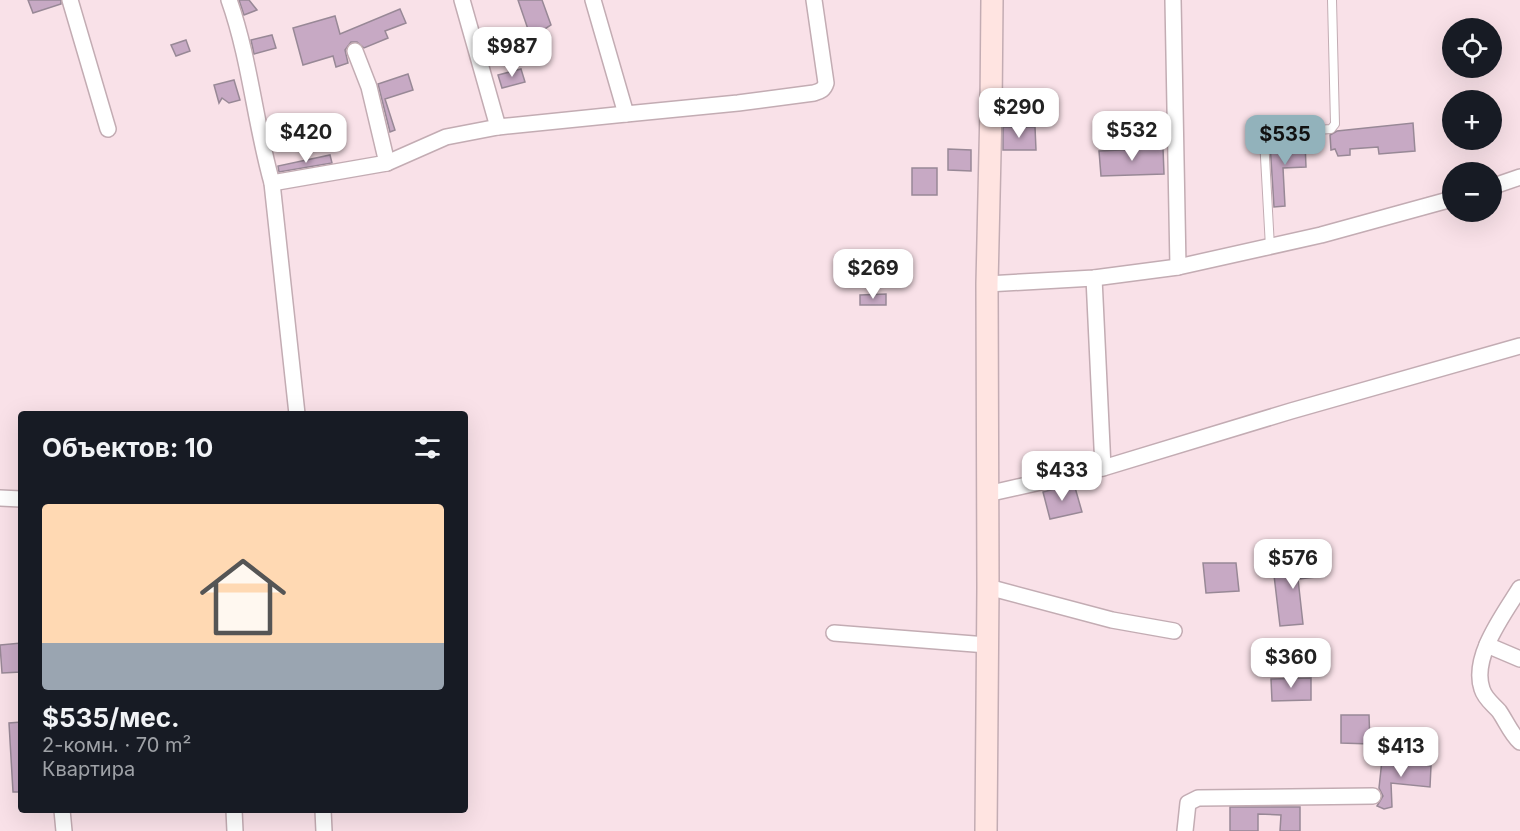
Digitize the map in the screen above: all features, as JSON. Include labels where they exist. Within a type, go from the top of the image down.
[{"type":"street","points":[[70,0],[108,129]]},
{"type":"street","points":[[229,0],[240,32],[262,148],[272,183],[297,411]]},
{"type":"street","points":[[462,0],[498,127]]},
{"type":"street","points":[[593,0],[626,114]]},
{"type":"street","points":[[272,183],[387,163],[446,137],[498,127],[738,103],[814,93],[825,88],[826,83],[814,0]]},
{"type":"street","points":[[986,831],[987,284],[992,0]]},
{"type":"street","points":[[1173,0],[1178,267]]},
{"type":"street","points":[[355,51],[369,87],[387,163]]},
{"type":"street","points":[[1502,183],[1520,177]]},
{"type":"street","points":[[987,284],[1094,278],[1178,267],[1270,247],[1442,203]]},
{"type":"street","points":[[1094,278],[1103,468]]},
{"type":"street","points":[[987,494],[1103,468],[1520,346]]},
{"type":"street","points":[[0,498],[18,499]]},
{"type":"street","points":[[988,587],[1112,620],[1174,631]]},
{"type":"street","points":[[1520,588],[1491,636],[1481,664],[1482,690],[1520,742]]},
{"type":"street","points":[[834,633],[987,645]]},
{"type":"street","points":[[1488,645],[1520,659]]},
{"type":"street","points":[[1185,831],[1188,803],[1198,798],[1373,796]]},
{"type":"street","points":[[62,813],[64,831]]},
{"type":"street","points":[[234,813],[235,831]]},
{"type":"street","points":[[323,813],[324,831]]},
{"type":"lane","points":[[1270,247],[1264,138],[1273,132],[1331,129],[1335,124],[1332,0]]},
{"type":"building","points":[[28,0],[61,0],[61,4],[33,13]]},
{"type":"building","points":[[239,0],[249,0],[257,10],[244,15]]},
{"type":"building","points":[[518,0],[542,0],[551,25],[531,38]]},
{"type":"building","points":[[400,9],[406,23],[385,31],[388,38],[364,48],[357,42],[351,42],[345,50],[348,63],[336,67],[333,56],[303,65],[293,28],[335,16],[340,34]]},
{"type":"building","points":[[272,35],[276,48],[254,54],[251,40]]},
{"type":"building","points":[[186,40],[190,51],[176,56],[171,45]]},
{"type":"building","points":[[521,69],[525,82],[502,88],[498,75]]},
{"type":"building","points":[[408,74],[413,90],[385,99],[395,130],[390,132],[378,84]]},
{"type":"building","points":[[234,80],[240,100],[229,103],[222,98],[219,103],[214,85]]},
{"type":"building","points":[[309,117],[311,129],[271,137],[268,125]]},
{"type":"building","points":[[1413,123],[1415,151],[1379,154],[1378,147],[1350,149],[1350,155],[1338,156],[1335,149],[1331,150],[1330,135],[1337,131]]},
{"type":"building","points":[[1003,127],[1035,127],[1036,150],[1003,150]]},
{"type":"building","points":[[1305,142],[1306,167],[1283,168],[1285,206],[1274,207],[1270,143]]},
{"type":"building","points":[[1163,148],[1164,174],[1101,176],[1099,151]]},
{"type":"building","points":[[948,149],[971,150],[971,171],[948,170]]},
{"type":"building","points":[[330,155],[332,163],[279,172],[278,166]]},
{"type":"building","points":[[912,168],[937,168],[937,195],[912,195]]},
{"type":"building","points":[[886,294],[886,305],[860,305],[860,295]]},
{"type":"building","points":[[1074,484],[1082,512],[1050,519],[1043,492]]},
{"type":"building","points":[[1323,561],[1325,576],[1298,579],[1303,624],[1280,626],[1273,567]]},
{"type":"building","points":[[1203,563],[1236,563],[1239,591],[1206,593]]},
{"type":"building","points":[[18,643],[18,672],[2,673],[0,645]]},
{"type":"building","points":[[1311,678],[1311,700],[1272,701],[1271,679]]},
{"type":"building","points":[[1341,715],[1369,715],[1370,744],[1341,743]]},
{"type":"building","points":[[18,722],[18,792],[13,792],[9,723]]},
{"type":"building","points":[[1382,760],[1431,766],[1430,787],[1391,783],[1392,807],[1384,809],[1377,806],[1383,796],[1379,788]]},
{"type":"building","points":[[1230,807],[1300,807],[1300,831],[1280,831],[1281,815],[1258,814],[1258,831],[1230,831]]}]
